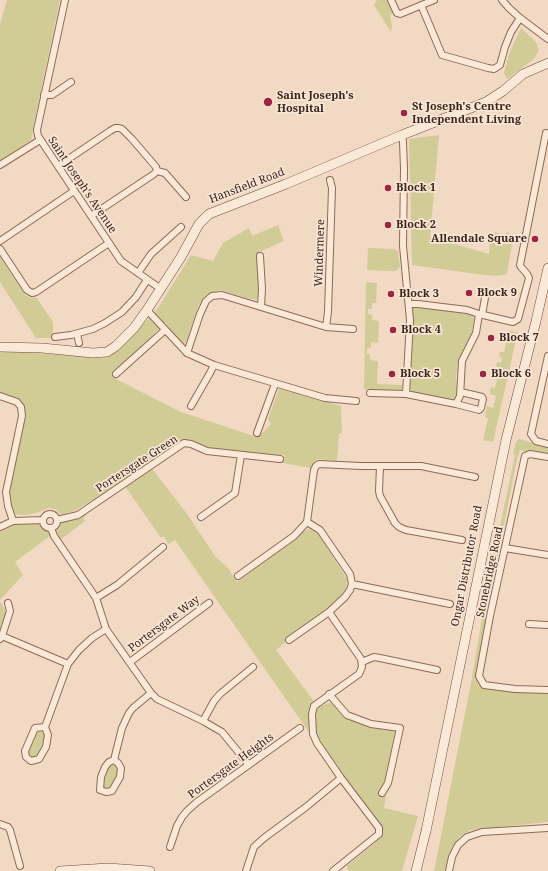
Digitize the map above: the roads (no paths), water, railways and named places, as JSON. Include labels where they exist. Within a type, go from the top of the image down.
[{"type":"street","name":"Saint Joseph's Avenue","points":[[65,0],[37,130],[38,136],[121,261],[161,289]]},
{"type":"street","points":[[391,0],[397,13],[400,14],[434,0]]},
{"type":"street","points":[[502,0],[520,18],[548,39]]},
{"type":"street","points":[[421,5],[442,55],[494,69],[500,64],[511,32],[520,18]]},
{"type":"street","name":"Hansfield Road","points":[[0,347],[42,348],[93,353],[107,352],[116,346],[134,328],[181,257],[199,224],[209,214],[486,102],[503,91],[523,74],[548,63]]},
{"type":"street","points":[[44,95],[52,95],[71,82]]},
{"type":"street","points":[[58,166],[110,131],[115,128],[119,128],[132,139],[156,167],[157,171]]},
{"type":"street","points":[[402,135],[404,169],[403,246],[410,320],[406,394]]},
{"type":"street","points":[[409,304],[460,309],[513,322],[518,319],[529,278],[520,264],[546,138]]},
{"type":"street","points":[[0,165],[40,140]]},
{"type":"street","points":[[157,171],[165,173],[186,197]]},
{"type":"street","points":[[91,216],[157,171]]},
{"type":"street","name":"Windermere","points":[[326,327],[328,312],[332,196],[330,180]]},
{"type":"street","points":[[0,240],[74,191]]},
{"type":"street","points":[[138,273],[151,254],[176,234],[181,227]]},
{"type":"street","points":[[0,249],[27,290],[32,293],[36,292],[109,243]]},
{"type":"street","points":[[260,256],[262,289],[261,307]]},
{"type":"street","name":"Ongar Distributor Road","points":[[416,871],[426,832],[506,440],[548,268]]},
{"type":"street","points":[[54,337],[77,334],[99,326],[122,312],[136,297],[147,280]]},
{"type":"street","points":[[456,404],[459,400],[462,361],[476,333],[486,292]]},
{"type":"street","points":[[187,353],[200,314],[206,301],[212,296],[222,295],[326,327],[353,329]]},
{"type":"street","points":[[147,310],[187,353],[214,365],[325,398],[356,401]]},
{"type":"street","points":[[116,374],[165,330]]},
{"type":"street","points":[[77,334],[79,343]]},
{"type":"street","points":[[548,356],[531,434],[536,441],[548,444]]},
{"type":"street","points":[[191,406],[214,365]]},
{"type":"street","points":[[257,433],[275,384]]},
{"type":"street","points":[[370,393],[406,394],[479,410],[481,408],[482,397],[460,392]]},
{"type":"street","points":[[0,396],[17,402],[21,407],[22,416],[6,492],[8,506],[13,521]]},
{"type":"street","name":"Portersgate Green","points":[[57,520],[78,515],[184,443],[207,451],[280,459]]},
{"type":"street","name":"Stonebridge Road","points":[[548,456],[527,454],[525,456],[479,676],[484,685],[515,689],[548,690]]},
{"type":"street","points":[[201,518],[235,493],[241,455]]},
{"type":"street","points":[[238,576],[294,536],[307,522],[314,470],[319,464],[421,466],[475,477]]},
{"type":"street","points":[[380,466],[380,496],[395,523],[399,527],[406,530],[462,540]]},
{"type":"street","points":[[43,520],[49,513],[54,515],[57,520],[55,526],[51,528]]},
{"type":"street","points":[[0,528],[13,521],[43,520]]},
{"type":"street","points":[[43,520],[45,525],[51,528],[54,536],[96,598],[106,629],[151,692],[157,699],[203,721],[222,732],[249,765]]},
{"type":"street","points":[[289,640],[329,612],[350,590],[352,584],[350,574],[320,530],[307,522]]},
{"type":"street","points":[[96,598],[117,585],[163,547]]},
{"type":"street","points":[[505,548],[548,555]]},
{"type":"street","points":[[352,584],[450,604]]},
{"type":"street","points":[[8,603],[10,611],[1,638],[68,664]]},
{"type":"street","name":"Portersgate Way","points":[[130,662],[210,603]]},
{"type":"street","points":[[329,612],[361,659],[362,667],[358,674],[314,706],[312,714],[313,734],[317,743],[341,778],[379,828],[379,834],[338,870]]},
{"type":"street","points":[[528,624],[548,625]]},
{"type":"street","points":[[45,727],[35,728],[25,751],[26,757],[31,761],[39,759],[46,747],[48,735],[45,727],[68,664],[78,650],[106,629]]},
{"type":"street","points":[[362,662],[374,657],[437,670]]},
{"type":"street","points":[[203,721],[214,701],[220,694],[253,668]]},
{"type":"street","points":[[114,760],[122,728],[129,713],[151,692]]},
{"type":"street","points":[[329,694],[347,715],[371,724],[400,728],[388,783],[382,793]]},
{"type":"street","name":"Portersgate Heights","points":[[170,848],[177,826],[187,811],[300,728]]},
{"type":"street","points":[[114,760],[121,768],[120,777],[112,791],[106,792],[100,790],[101,776],[108,762],[114,760]]},
{"type":"street","points":[[246,871],[254,847],[341,778]]},
{"type":"street","points":[[0,824],[8,827],[10,830],[20,866]]},
{"type":"street","points":[[449,871],[452,857],[458,845],[467,837],[482,832],[548,828]]},
{"type":"street","points":[[60,871],[108,868],[150,871]]},
{"type":"place","name":"Saint Joseph's Hospital","points":[[268,102]]},
{"type":"place","name":"St Joseph's Centre Independent Living","points":[[404,113]]},
{"type":"place","name":"Block 1","points":[[388,188]]},
{"type":"place","name":"Block 2","points":[[388,225]]},
{"type":"place","name":"Allendale Square","points":[[535,239]]},
{"type":"place","name":"Block 9","points":[[469,293]]},
{"type":"place","name":"Block 3","points":[[391,294]]},
{"type":"place","name":"Block 4","points":[[393,330]]},
{"type":"place","name":"Block 7","points":[[491,338]]},
{"type":"place","name":"Block 5","points":[[392,374]]},
{"type":"place","name":"Block 6","points":[[483,374]]}]
